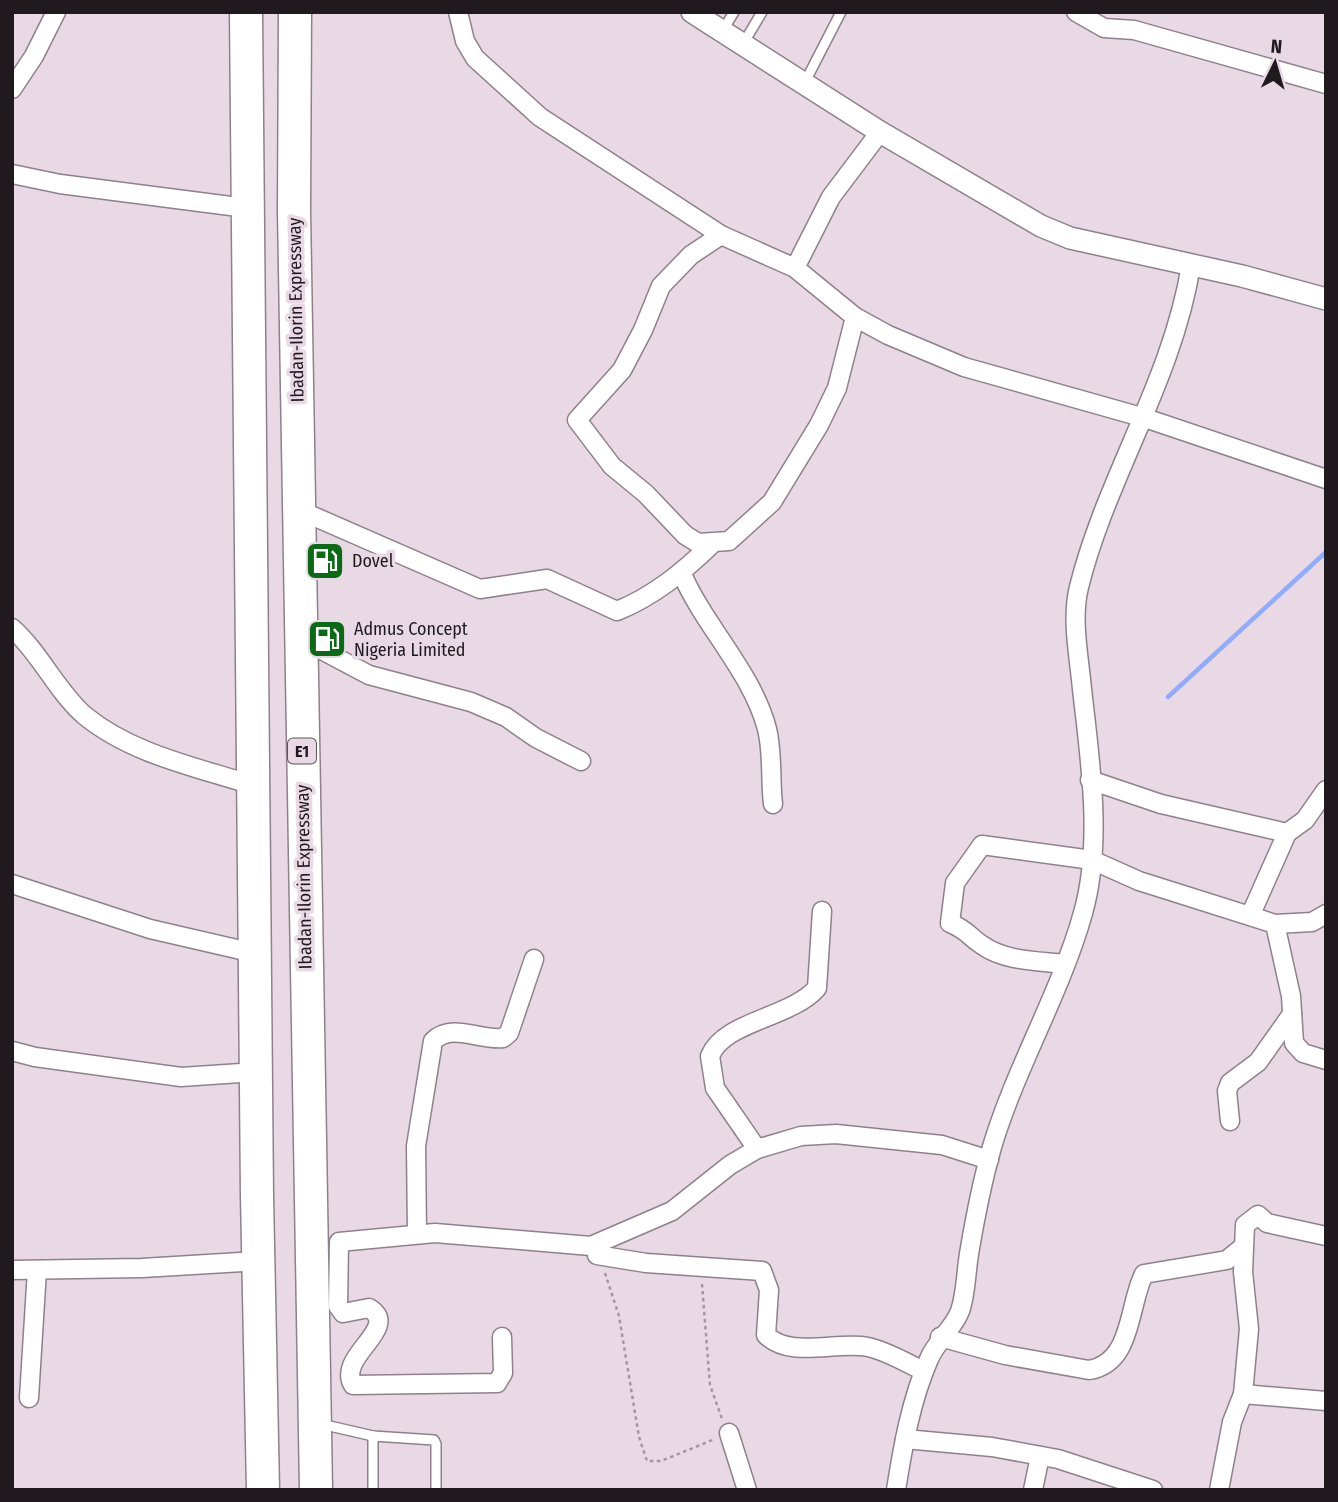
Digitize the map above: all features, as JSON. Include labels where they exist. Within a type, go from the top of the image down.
[{"type":"highway","points":[[246,12],[252,785],[263,1490]]},
{"type":"highway","name":"Ibadan-Ilorin Expressway","points":[[295,12],[299,510],[316,1490]]},
{"type":"street","points":[[12,89],[34,56],[56,12]]},
{"type":"street","points":[[458,12],[465,41],[475,58],[540,117],[721,235],[794,268],[855,317],[888,335],[964,367],[1145,418],[1326,479]]},
{"type":"street","points":[[692,12],[880,132],[1041,226],[1070,238],[1326,299]]},
{"type":"street","points":[[1076,12],[1104,28],[1134,30],[1326,84]]},
{"type":"street","points":[[794,268],[831,197],[880,132]]},
{"type":"street","points":[[12,174],[60,184],[246,208]]},
{"type":"street","points":[[721,235],[691,255],[661,286],[643,330],[622,370],[577,420],[611,466],[646,494],[685,535],[698,543],[729,541],[772,502],[819,425],[837,388],[855,317]]},
{"type":"street","points":[[895,1490],[905,1439],[924,1371],[940,1337],[960,1313],[978,1202],[989,1160],[1083,912],[1092,860],[1090,780],[1076,614],[1078,591],[1112,495],[1145,418],[1186,294],[1191,265]]},
{"type":"street","points":[[299,510],[480,589],[547,579],[617,611],[635,604],[682,574],[712,544]]},
{"type":"street","points":[[682,574],[692,596],[758,703],[768,731],[773,804]]},
{"type":"street","points":[[12,628],[84,715],[106,730],[134,747],[252,785]]},
{"type":"street","points":[[301,639],[369,676],[471,702],[506,717],[536,738],[581,761]]},
{"type":"street","points":[[1090,780],[1161,804],[1287,833]]},
{"type":"street","points":[[1251,914],[1287,833],[1305,820],[1326,790]]},
{"type":"street","points":[[1064,964],[1005,954],[981,946],[967,930],[950,923],[955,883],[982,845],[1092,860],[1139,881],[1251,914],[1275,924],[1312,922],[1326,914]]},
{"type":"street","points":[[12,884],[150,929],[254,953]]},
{"type":"street","points":[[757,1149],[715,1088],[710,1056],[720,1040],[795,1006],[817,988],[822,911]]},
{"type":"street","points":[[1275,924],[1292,996],[1294,1044],[1303,1052],[1326,1060]]},
{"type":"street","points":[[417,1234],[416,1146],[433,1041],[441,1033],[451,1031],[503,1038],[509,1033],[534,959]]},
{"type":"street","points":[[1230,1121],[1227,1091],[1230,1083],[1258,1062],[1292,1014]]},
{"type":"street","points":[[12,1051],[35,1057],[181,1077],[256,1072]]},
{"type":"street","points":[[502,1336],[503,1373],[498,1383],[353,1385],[348,1376],[349,1367],[377,1329],[378,1322],[369,1308],[343,1313],[338,1306],[339,1242],[435,1233],[591,1246],[672,1211],[730,1165],[757,1149],[801,1136],[836,1135],[943,1145],[989,1160]]},
{"type":"street","points":[[1219,1490],[1232,1422],[1243,1394],[1249,1329],[1243,1272],[1245,1225],[1258,1215],[1267,1223],[1326,1236]]},
{"type":"street","points":[[940,1337],[1005,1355],[1089,1370],[1100,1369],[1120,1349],[1144,1274],[1227,1260],[1243,1247]]},
{"type":"street","points":[[597,1255],[762,1271],[769,1290],[766,1335],[774,1343],[788,1348],[830,1345],[868,1347],[924,1371]]},
{"type":"street","points":[[12,1270],[142,1268],[258,1261]]},
{"type":"street","points":[[29,1398],[37,1270]]},
{"type":"street","points":[[1243,1394],[1326,1401]]},
{"type":"street","points":[[729,1433],[747,1490]]},
{"type":"street","points":[[905,1439],[1040,1455],[1153,1490]]},
{"type":"street","points":[[1033,1490],[1040,1455]]},
{"type":"lane","points":[[722,32],[734,12]]},
{"type":"lane","points":[[742,45],[762,12]]},
{"type":"lane","points":[[804,84],[841,12]]},
{"type":"lane","points":[[314,1422],[373,1436],[434,1440],[436,1490]]},
{"type":"lane","points":[[373,1436],[373,1490]]},
{"type":"path","points":[[597,1255],[610,1284],[619,1316],[637,1424],[647,1461],[662,1461],[729,1433],[710,1385],[701,1267]]},
{"type":"waterway","points":[[1168,697],[1326,552]]},
{"type":"place","name":"Dovel","points":[[325,561]]},
{"type":"place","name":"Admus Concept Nigeria Limited","points":[[327,639]]}]
